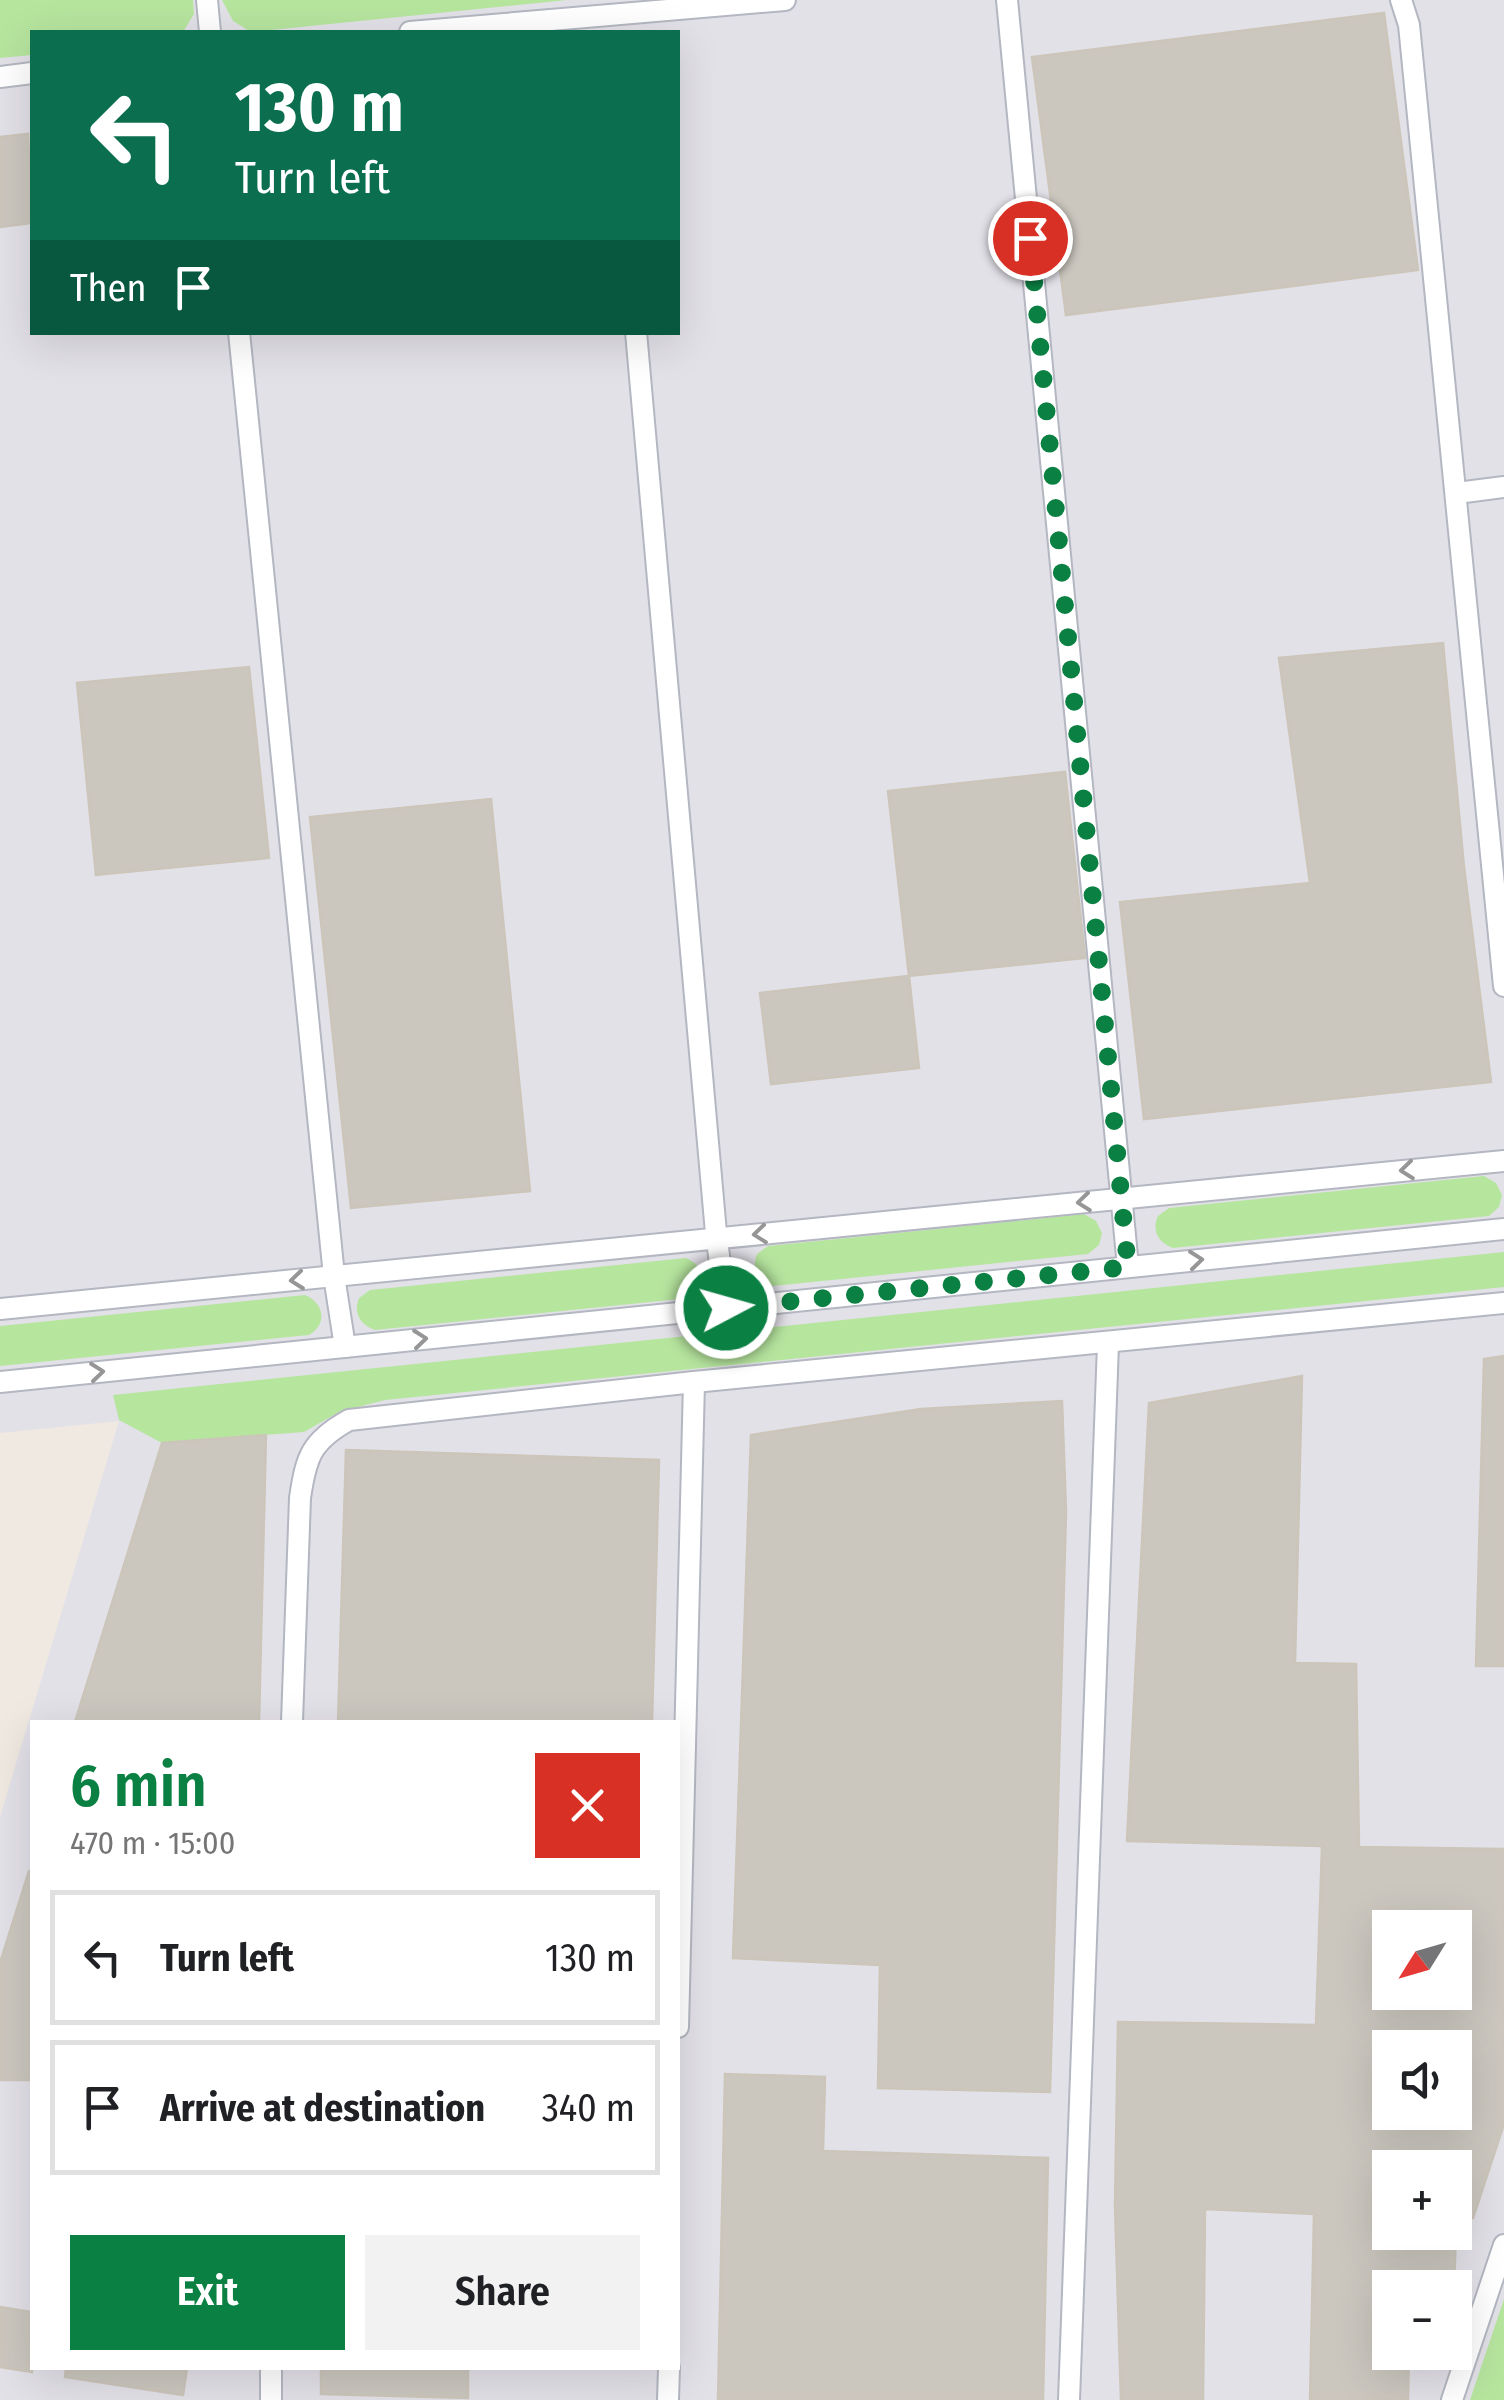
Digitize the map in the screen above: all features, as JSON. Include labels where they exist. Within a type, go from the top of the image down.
[{"type":"lane","points":[[207,0],[210,30]]},
{"type":"lane","points":[[435,30],[785,0]]},
{"type":"lane","points":[[1007,0],[1128,1267]]},
{"type":"lane","points":[[1401,0],[1409,25],[1504,986]]},
{"type":"lane","points":[[0,76],[30,72]]},
{"type":"lane","points":[[239,335],[334,1276],[345,1347]]},
{"type":"lane","points":[[636,335],[726,1308]]},
{"type":"lane","points":[[1457,493],[1504,487]]},
{"type":"lane","points":[[0,1309],[1504,1161]]},
{"type":"lane","points":[[0,1382],[1504,1229]]},
{"type":"lane","points":[[292,1720],[304,1470],[313,1447],[329,1431],[350,1420],[694,1382],[1504,1303]]},
{"type":"lane","points":[[1068,2400],[1108,1344]]},
{"type":"lane","points":[[680,1946],[694,1382]]},
{"type":"lane","points":[[1452,2400],[1504,2245]]},
{"type":"lane","points":[[271,2400],[272,2370]]},
{"type":"lane","points":[[668,2400],[669,2370]]},
{"type":"shaded area","points":[[0,0],[1504,0],[1504,2400],[0,2400],[0,1817],[119,1421],[0,1433]]},
{"type":"green space","points":[[0,0],[193,0],[194,14],[184,30],[30,30],[30,55],[0,58]]},
{"type":"green space","points":[[222,0],[567,0],[271,30],[248,30],[233,21]]},
{"type":"green space","points":[[1484,1176],[1496,1183],[1502,1195],[1499,1207],[1489,1216],[1173,1248],[1160,1240],[1156,1231],[1158,1216],[1169,1208]]},
{"type":"green space","points":[[1084,1214],[1096,1221],[1102,1233],[1099,1245],[1088,1254],[773,1286],[763,1281],[755,1269],[757,1254],[768,1246]]},
{"type":"green space","points":[[1504,1252],[1504,1287],[385,1400],[339,1412],[304,1432],[162,1443],[119,1420],[113,1395]]},
{"type":"green space","points":[[686,1258],[703,1277],[700,1288],[690,1298],[375,1330],[362,1322],[357,1313],[359,1298],[370,1290]]},
{"type":"green space","points":[[305,1295],[316,1303],[321,1314],[319,1325],[309,1335],[0,1366],[0,1326]]},
{"type":"green space","points":[[1504,2299],[1504,2400],[1470,2400]]},
{"type":"building","points":[[1384,13],[1418,270],[1066,315],[1032,57]]},
{"type":"building","points":[[28,134],[30,223],[0,227],[0,137]]},
{"type":"building","points":[[1443,643],[1464,867],[1491,1082],[1144,1119],[1120,902],[1310,883],[1279,658]]},
{"type":"building","points":[[249,667],[269,858],[96,875],[77,683]]},
{"type":"building","points":[[1065,772],[1085,958],[909,976],[888,791]]},
{"type":"building","points":[[491,799],[530,1191],[351,1208],[310,817]]},
{"type":"building","points":[[909,976],[919,1068],[771,1084],[760,993]]},
{"type":"building","points":[[1504,1356],[1504,1666],[1476,1666],[1484,1359]]},
{"type":"building","points":[[1302,1376],[1295,1663],[1356,1664],[1359,1847],[1504,1849],[1504,2124],[1473,2218],[1472,2150],[1372,2150],[1372,2250],[1455,2250],[1455,2270],[1372,2270],[1372,2370],[1409,2370],[1408,2400],[1310,2400],[1314,2214],[1205,2209],[1203,2400],[1121,2400],[1115,2206],[1118,2022],[1316,2025],[1322,1846],[1127,1841],[1149,1403]]},
{"type":"building","points":[[1062,1401],[1066,1511],[1050,2092],[878,2088],[880,1965],[733,1958],[751,1435],[921,1409]]},
{"type":"building","points":[[266,1435],[259,1720],[76,1720],[162,1443]]},
{"type":"building","points":[[346,1450],[659,1460],[652,1720],[338,1720]]},
{"type":"building","points":[[30,1871],[30,2080],[0,2080],[0,1963]]},
{"type":"building","points":[[725,2074],[825,2077],[823,2151],[1048,2158],[1043,2400],[718,2400]]},
{"type":"building","points":[[0,2307],[30,2312],[32,2372],[0,2367]]},
{"type":"building","points":[[66,2370],[187,2370],[183,2395],[65,2377]]},
{"type":"building","points":[[321,2370],[468,2370],[468,2398],[321,2394]]},
{"type":"route","points":[[726,1308],[1128,1267],[1030,238]]}]
